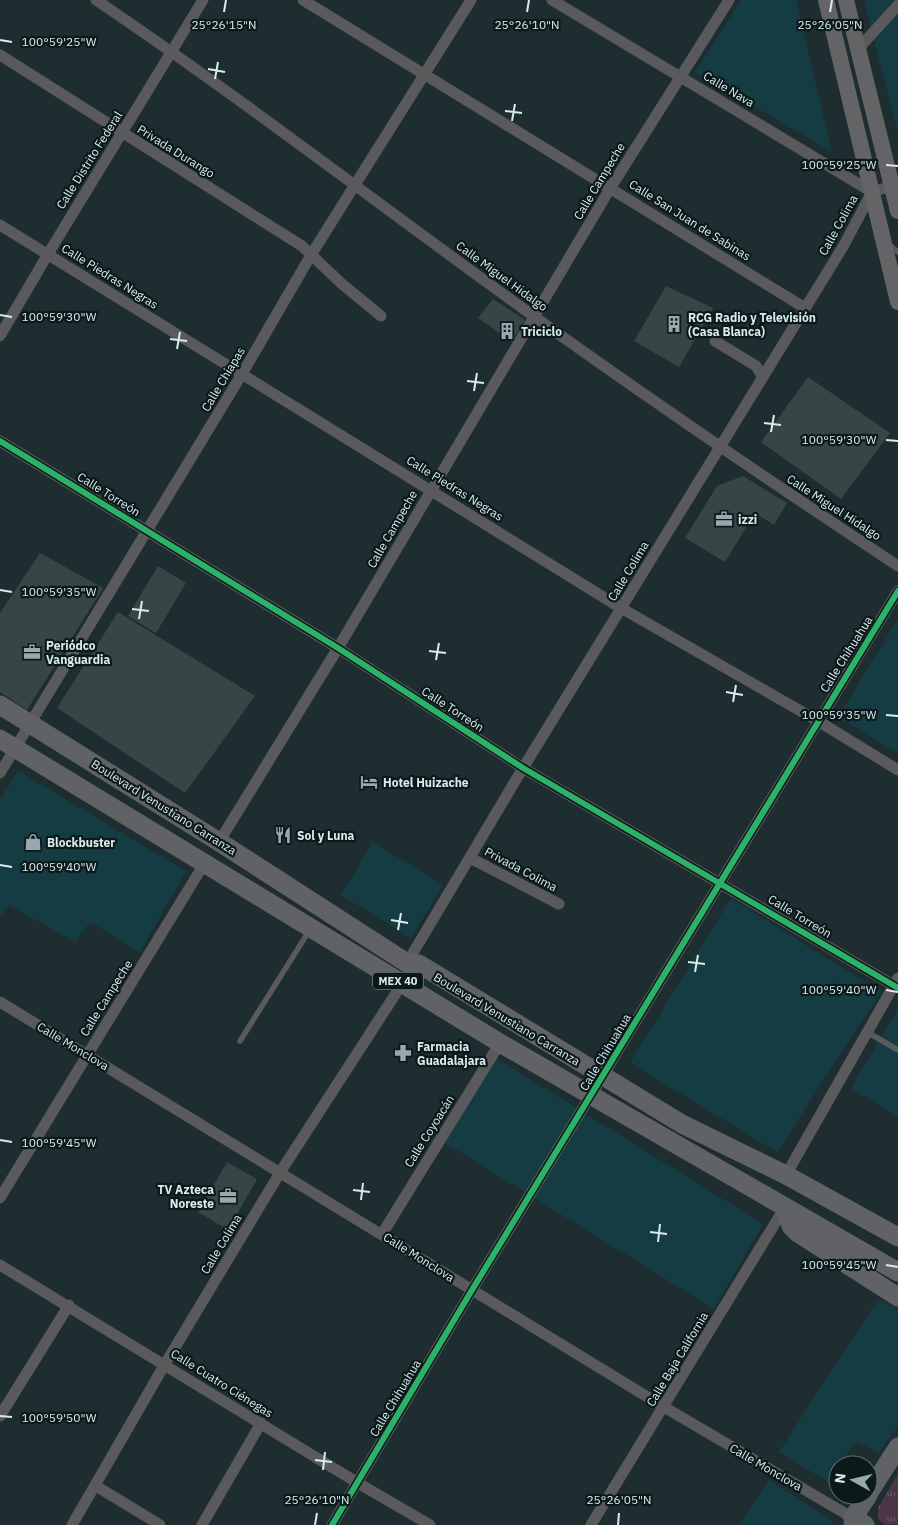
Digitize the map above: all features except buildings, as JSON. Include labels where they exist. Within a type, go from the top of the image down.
[{"type":"main road","points":[[826,0],[872,192],[892,247],[898,302]]},
{"type":"main road","points":[[846,0],[898,211]]},
{"type":"main road","name":"Boulevard Venustiano Carranza","points":[[0,705],[219,842],[407,964],[419,964],[682,1124],[786,1175],[898,1237]]},
{"type":"main road","name":"Boulevard Venustiano Carranza","points":[[8,744],[310,930],[500,1043],[898,1272]]},
{"type":"main road","points":[[785,1207],[791,1226],[798,1233],[898,1297]]},
{"type":"main road","points":[[878,1479],[898,1447]]},
{"type":"main road","points":[[855,1523],[863,1505]]},
{"type":"street","name":"Calle Miguel Hidalgo","points":[[96,0],[172,51],[355,187],[720,448],[898,566]]},
{"type":"street","name":"Calle Distrito Federal","points":[[0,336],[203,0]]},
{"type":"street","name":"Calle San Juan de Sabinas","points":[[303,0],[611,187],[805,308]]},
{"type":"street","name":"Calle Chiapas","points":[[0,773],[8,744],[30,723],[312,255],[471,0]]},
{"type":"street","name":"Calle Nava","points":[[552,0],[680,75],[872,192]]},
{"type":"street","name":"Calle Campeche","points":[[219,842],[338,648],[611,187],[729,0]]},
{"type":"street","points":[[859,48],[898,5]]},
{"type":"street","name":"Privada Durango","points":[[0,55],[122,134],[285,235],[312,255],[381,316]]},
{"type":"street","points":[[872,192],[892,186]]},
{"type":"street","name":"Calle Colima","points":[[407,964],[523,768],[844,245],[872,192]]},
{"type":"street","name":"Calle Piedras Negras","points":[[0,225],[621,608],[818,721],[898,770]]},
{"type":"street","points":[[716,341],[756,366],[763,377]]},
{"type":"street","name":"Calle Torreón","points":[[0,441],[338,648],[523,768],[897,984]]},
{"type":"street","name":"Calle Chihuahua","points":[[332,1525],[472,1290],[592,1097],[720,882],[898,591]]},
{"type":"street","name":"Privada Colima","points":[[470,858],[559,904]]},
{"type":"street","name":"Calle Campeche","points":[[0,1198],[204,864]]},
{"type":"street","name":"Calle Colima","points":[[72,1525],[165,1364],[281,1171],[402,984]]},
{"type":"street","points":[[786,1175],[867,1032],[897,984]]},
{"type":"street","name":"Calle Monclova","points":[[0,1002],[281,1171],[472,1290],[855,1523]]},
{"type":"street","name":"Calle Coyoacán","points":[[382,1234],[500,1043]]},
{"type":"street","name":"Calle Baja California","points":[[591,1525],[785,1207]]},
{"type":"street","name":"Calle Cuatro Ciénegas","points":[[0,1265],[430,1525]]},
{"type":"street","points":[[0,1416],[69,1305]]},
{"type":"street","points":[[202,1525],[261,1423]]},
{"type":"street","points":[[96,1486],[160,1525]]},
{"type":"lane","points":[[240,1041],[310,930]]},
{"type":"lane","points":[[867,1032],[898,1050]]},
{"type":"shaded area","points":[[741,0],[796,0],[832,152],[695,72]]},
{"type":"shaded area","points":[[864,0],[898,0],[898,134]]},
{"type":"shaded area","points":[[898,619],[898,753],[838,717]]},
{"type":"shaded area","points":[[18,771],[186,871],[140,952],[90,922],[75,942],[9,905],[0,917],[0,800]]},
{"type":"shaded area","points":[[373,842],[443,885],[411,938],[341,895]]},
{"type":"shaded area","points":[[731,898],[881,992],[777,1152],[630,1063]]},
{"type":"shaded area","points":[[898,1009],[898,1117],[851,1088]]},
{"type":"shaded area","points":[[488,1053],[763,1224],[714,1309],[439,1139]]},
{"type":"shaded area","points":[[878,1299],[898,1309],[898,1426],[879,1453],[856,1441],[846,1455],[828,1455],[828,1482],[779,1452]]},
{"type":"shaded area","points":[[769,1480],[833,1521],[831,1525],[739,1525]]},
{"type":"green space","points":[[898,1473],[898,1524],[885,1525],[878,1519],[878,1508]]},
{"type":"cycle path","points":[[0,441],[338,648],[523,768],[898,988]]},
{"type":"cycle path","points":[[332,1525],[472,1290],[898,591]]},
{"type":"place","name":"RCG Radio y Televisión (Casa Blanca)","points":[[674,324]]},
{"type":"place","name":"Triciclo","points":[[507,331]]},
{"type":"place","name":"izzi","points":[[724,519]]},
{"type":"place","name":"Periódco Vanguardia","points":[[32,652]]},
{"type":"place","name":"Hotel Huizache","points":[[369,782]]},
{"type":"place","name":"Sol y Luna","points":[[283,835]]},
{"type":"place","name":"Blockbuster","points":[[33,842]]},
{"type":"place","name":"Farmacia Guadalajara","points":[[403,1053]]},
{"type":"place","name":"TV Azteca Noreste","points":[[228,1196]]}]
